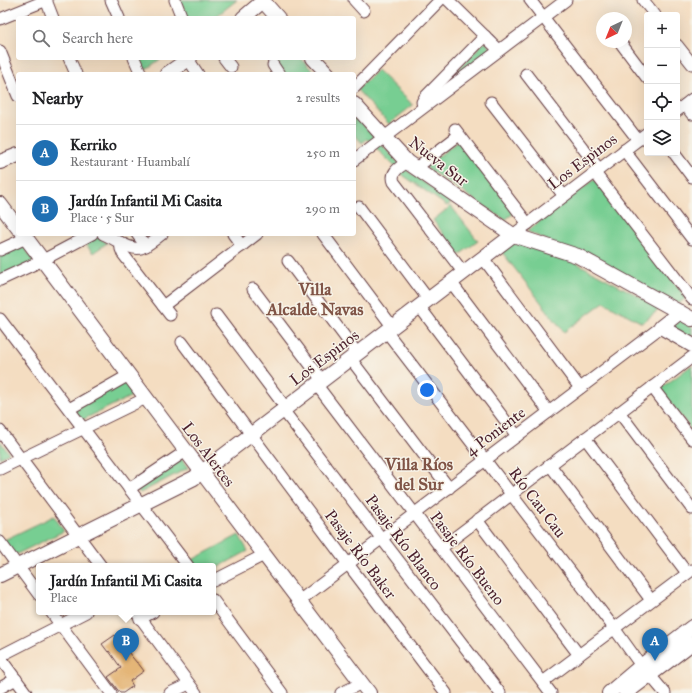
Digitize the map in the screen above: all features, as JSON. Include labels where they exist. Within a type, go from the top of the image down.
[{"type":"street","points":[[0,19],[46,0],[52,16]]},
{"type":"street","points":[[111,0],[117,16]]},
{"type":"street","points":[[175,0],[181,16]]},
{"type":"street","points":[[245,16],[263,0],[276,16]]},
{"type":"street","points":[[354,0],[364,11]]},
{"type":"street","points":[[356,86],[440,0]]},
{"type":"street","points":[[448,0],[499,50]]},
{"type":"street","points":[[530,0],[638,140]]},
{"type":"street","points":[[356,158],[566,0]]},
{"type":"street","points":[[644,0],[653,12]]},
{"type":"street","points":[[423,107],[422,102],[426,97],[485,36]]},
{"type":"street","points":[[624,48],[644,74]]},
{"type":"street","points":[[680,48],[692,64]]},
{"type":"street","points":[[0,51],[16,91]]},
{"type":"street","points":[[70,60],[75,72]]},
{"type":"street","points":[[135,60],[139,72]]},
{"type":"street","points":[[171,72],[188,60]]},
{"type":"street","points":[[190,60],[197,72]]},
{"type":"street","points":[[315,60],[326,72]]},
{"type":"street","points":[[526,74],[692,299]]},
{"type":"street","points":[[491,102],[564,196]]},
{"type":"street","points":[[685,105],[692,114]]},
{"type":"street","name":"Nueva Sur","points":[[356,106],[412,165],[513,235],[578,256],[686,315]]},
{"type":"street","points":[[464,272],[394,182],[392,179],[393,174],[396,171],[412,165],[457,132],[528,224]]},
{"type":"street","name":"Los Espinos","points":[[0,575],[186,482],[202,472],[644,135]]},
{"type":"street","points":[[624,150],[692,239]]},
{"type":"street","points":[[0,162],[16,156]]},
{"type":"street","points":[[676,156],[692,177]]},
{"type":"street","name":"Los Alerces","points":[[0,204],[16,225]]},
{"type":"street","points":[[359,207],[423,303],[517,436]]},
{"type":"street","points":[[0,250],[18,236]]},
{"type":"street","name":"Los Alerces","points":[[24,236],[366,688]]},
{"type":"street","points":[[0,280],[43,260],[88,236]]},
{"type":"street","points":[[107,236],[134,248],[146,246],[159,236]]},
{"type":"street","points":[[138,236],[146,246]]},
{"type":"street","points":[[234,236],[242,246]]},
{"type":"street","points":[[120,242],[123,254],[166,310],[254,236]]},
{"type":"street","name":"Río Cau Cau","points":[[324,236],[389,329],[485,460],[665,693]]},
{"type":"street","points":[[483,258],[580,388]]},
{"type":"street","points":[[288,261],[448,488]]},
{"type":"street","points":[[451,282],[549,412]]},
{"type":"street","name":"Pasaje Río Bueno","points":[[253,289],[415,513],[551,693]]},
{"type":"street","name":"4 Poniente","points":[[299,601],[661,327],[686,315],[692,303]]},
{"type":"street","name":"Pasaje Río Blanco","points":[[216,315],[381,539],[500,693]]},
{"type":"street","points":[[0,319],[186,563]]},
{"type":"street","points":[[661,327],[692,345]]},
{"type":"street","name":"Pasaje Río Baker","points":[[182,342],[446,693]]},
{"type":"street","points":[[441,548],[692,356]]},
{"type":"street","points":[[69,409],[129,375]]},
{"type":"street","points":[[652,387],[692,439]]},
{"type":"street","points":[[0,469],[146,398]]},
{"type":"street","points":[[619,412],[692,509]]},
{"type":"street","points":[[1,435],[21,459],[99,563]]},
{"type":"street","points":[[543,682],[690,572],[585,438]]},
{"type":"street","points":[[129,489],[186,451]]},
{"type":"street","points":[[550,465],[652,600]]},
{"type":"street","points":[[477,520],[579,655]]},
{"type":"street","points":[[1,545],[36,591]]},
{"type":"street","points":[[216,579],[264,555]]},
{"type":"street","points":[[216,604],[282,693]]},
{"type":"street","points":[[53,615],[111,693]]},
{"type":"street","points":[[26,693],[0,657],[80,615]]},
{"type":"street","points":[[138,615],[196,693]]},
{"type":"street","points":[[626,693],[646,670],[692,627]]},
{"type":"street","points":[[609,693],[692,642]]},
{"type":"street","points":[[0,688],[16,679]]},
{"type":"street","points":[[170,693],[189,684]]},
{"type":"street","points":[[341,693],[366,688]]},
{"type":"green space","points":[[180,0],[237,0],[217,16],[186,16]]},
{"type":"green space","points":[[483,43],[487,43],[492,52],[430,100]]},
{"type":"green space","points":[[140,60],[159,60],[142,72],[137,61]]},
{"type":"green space","points":[[276,60],[303,60],[313,72],[282,72],[274,62]]},
{"type":"green space","points":[[377,70],[413,105],[389,124],[357,90]]},
{"type":"green space","points":[[356,117],[409,172],[452,202],[447,206],[404,176],[367,139],[362,143],[356,136]]},
{"type":"green space","points":[[459,140],[515,212],[505,220],[425,167]]},
{"type":"green space","points":[[595,179],[686,298],[678,304],[527,231]]},
{"type":"green space","points":[[451,206],[478,241],[459,255],[433,220]]},
{"type":"green space","points":[[96,237],[107,243],[93,253],[84,242]]},
{"type":"green space","points":[[511,239],[556,252],[661,308],[642,323],[604,302],[564,332],[498,247]]},
{"type":"green space","points":[[21,243],[34,261],[0,278],[0,254]]},
{"type":"green space","points":[[680,320],[692,327],[692,339],[671,327]]},
{"type":"green space","points":[[692,365],[692,431],[660,389]]},
{"type":"green space","points":[[120,376],[134,395],[82,420],[69,402]]},
{"type":"green space","points":[[0,441],[9,453],[0,458]]},
{"type":"green space","points":[[177,453],[188,468],[140,493],[131,482]]},
{"type":"green space","points":[[54,516],[64,531],[15,555],[4,540]]},
{"type":"green space","points":[[239,535],[248,551],[216,568],[216,563],[194,563],[192,560]]},
{"type":"building","points":[[115,635],[144,671],[130,681],[133,686],[123,693],[120,693],[108,677],[121,668],[102,644]]},
{"type":"place","name":"Jardín Infantil Mi Casita","points":[[126,661]]},
{"type":"place","name":"Kerriko","points":[[655,661]]},
{"type":"district","name":"Villa Alcalde Navas","points":[[315,299]]},
{"type":"district","name":"Villa Ríos del Sur","points":[[419,474]]}]
